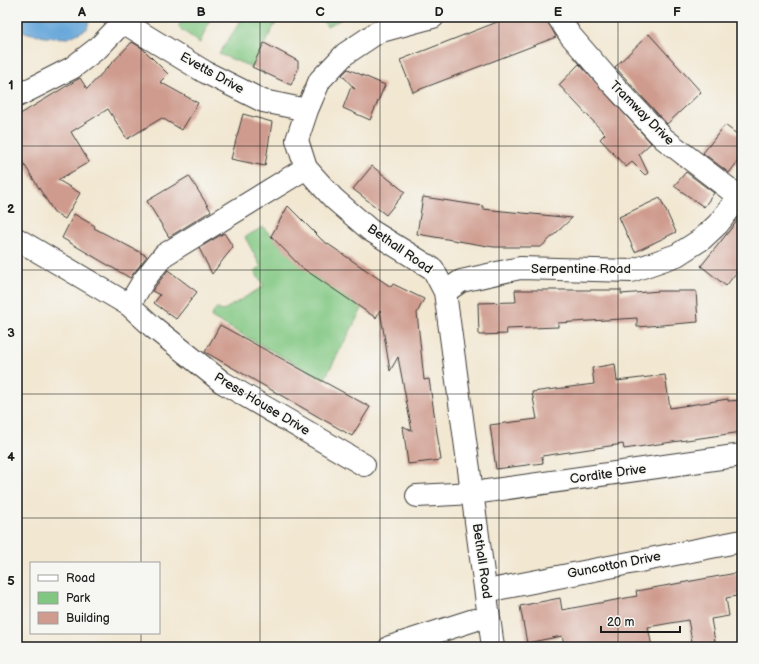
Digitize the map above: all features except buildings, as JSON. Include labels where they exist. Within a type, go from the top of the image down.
[{"type":"street","name":"Bethall Road","points":[[433,17],[393,22],[345,54],[320,80],[307,110],[297,140],[306,168],[333,198],[370,230],[433,269],[445,292],[493,647]]},
{"type":"street","name":"Tramway Drive","points":[[558,17],[570,35],[609,80],[663,138],[741,197]]},
{"type":"street","name":"Evetts Drive","points":[[17,96],[72,68],[99,47],[124,19],[205,72],[263,101],[307,110]]},
{"type":"street","points":[[129,305],[144,280],[164,255],[306,168]]},
{"type":"street","name":"Serpentine Road","points":[[445,292],[461,281],[520,268],[631,271],[677,255],[702,239],[718,224],[741,197]]},
{"type":"street","name":"Press House Drive","points":[[17,239],[129,305],[152,327],[222,382],[364,464]]},
{"type":"street","name":"Cordite Drive","points":[[417,496],[473,493],[742,455]]},
{"type":"street","name":"Guncotton Drive","points":[[486,590],[742,541]]},
{"type":"street","points":[[390,647],[474,620]]},
{"type":"green space","points":[[184,17],[211,17],[200,43],[178,27]]},
{"type":"green space","points":[[243,17],[279,17],[252,67],[219,54]]},
{"type":"green space","points":[[319,17],[339,17],[340,20],[327,26]]},
{"type":"green space","points":[[263,227],[296,261],[363,307],[324,380],[211,317],[216,308],[222,311],[264,286],[254,271],[261,267],[245,237]]},
{"type":"water","points":[[17,17],[90,17],[87,29],[68,38],[45,37],[20,31],[17,29]]}]
